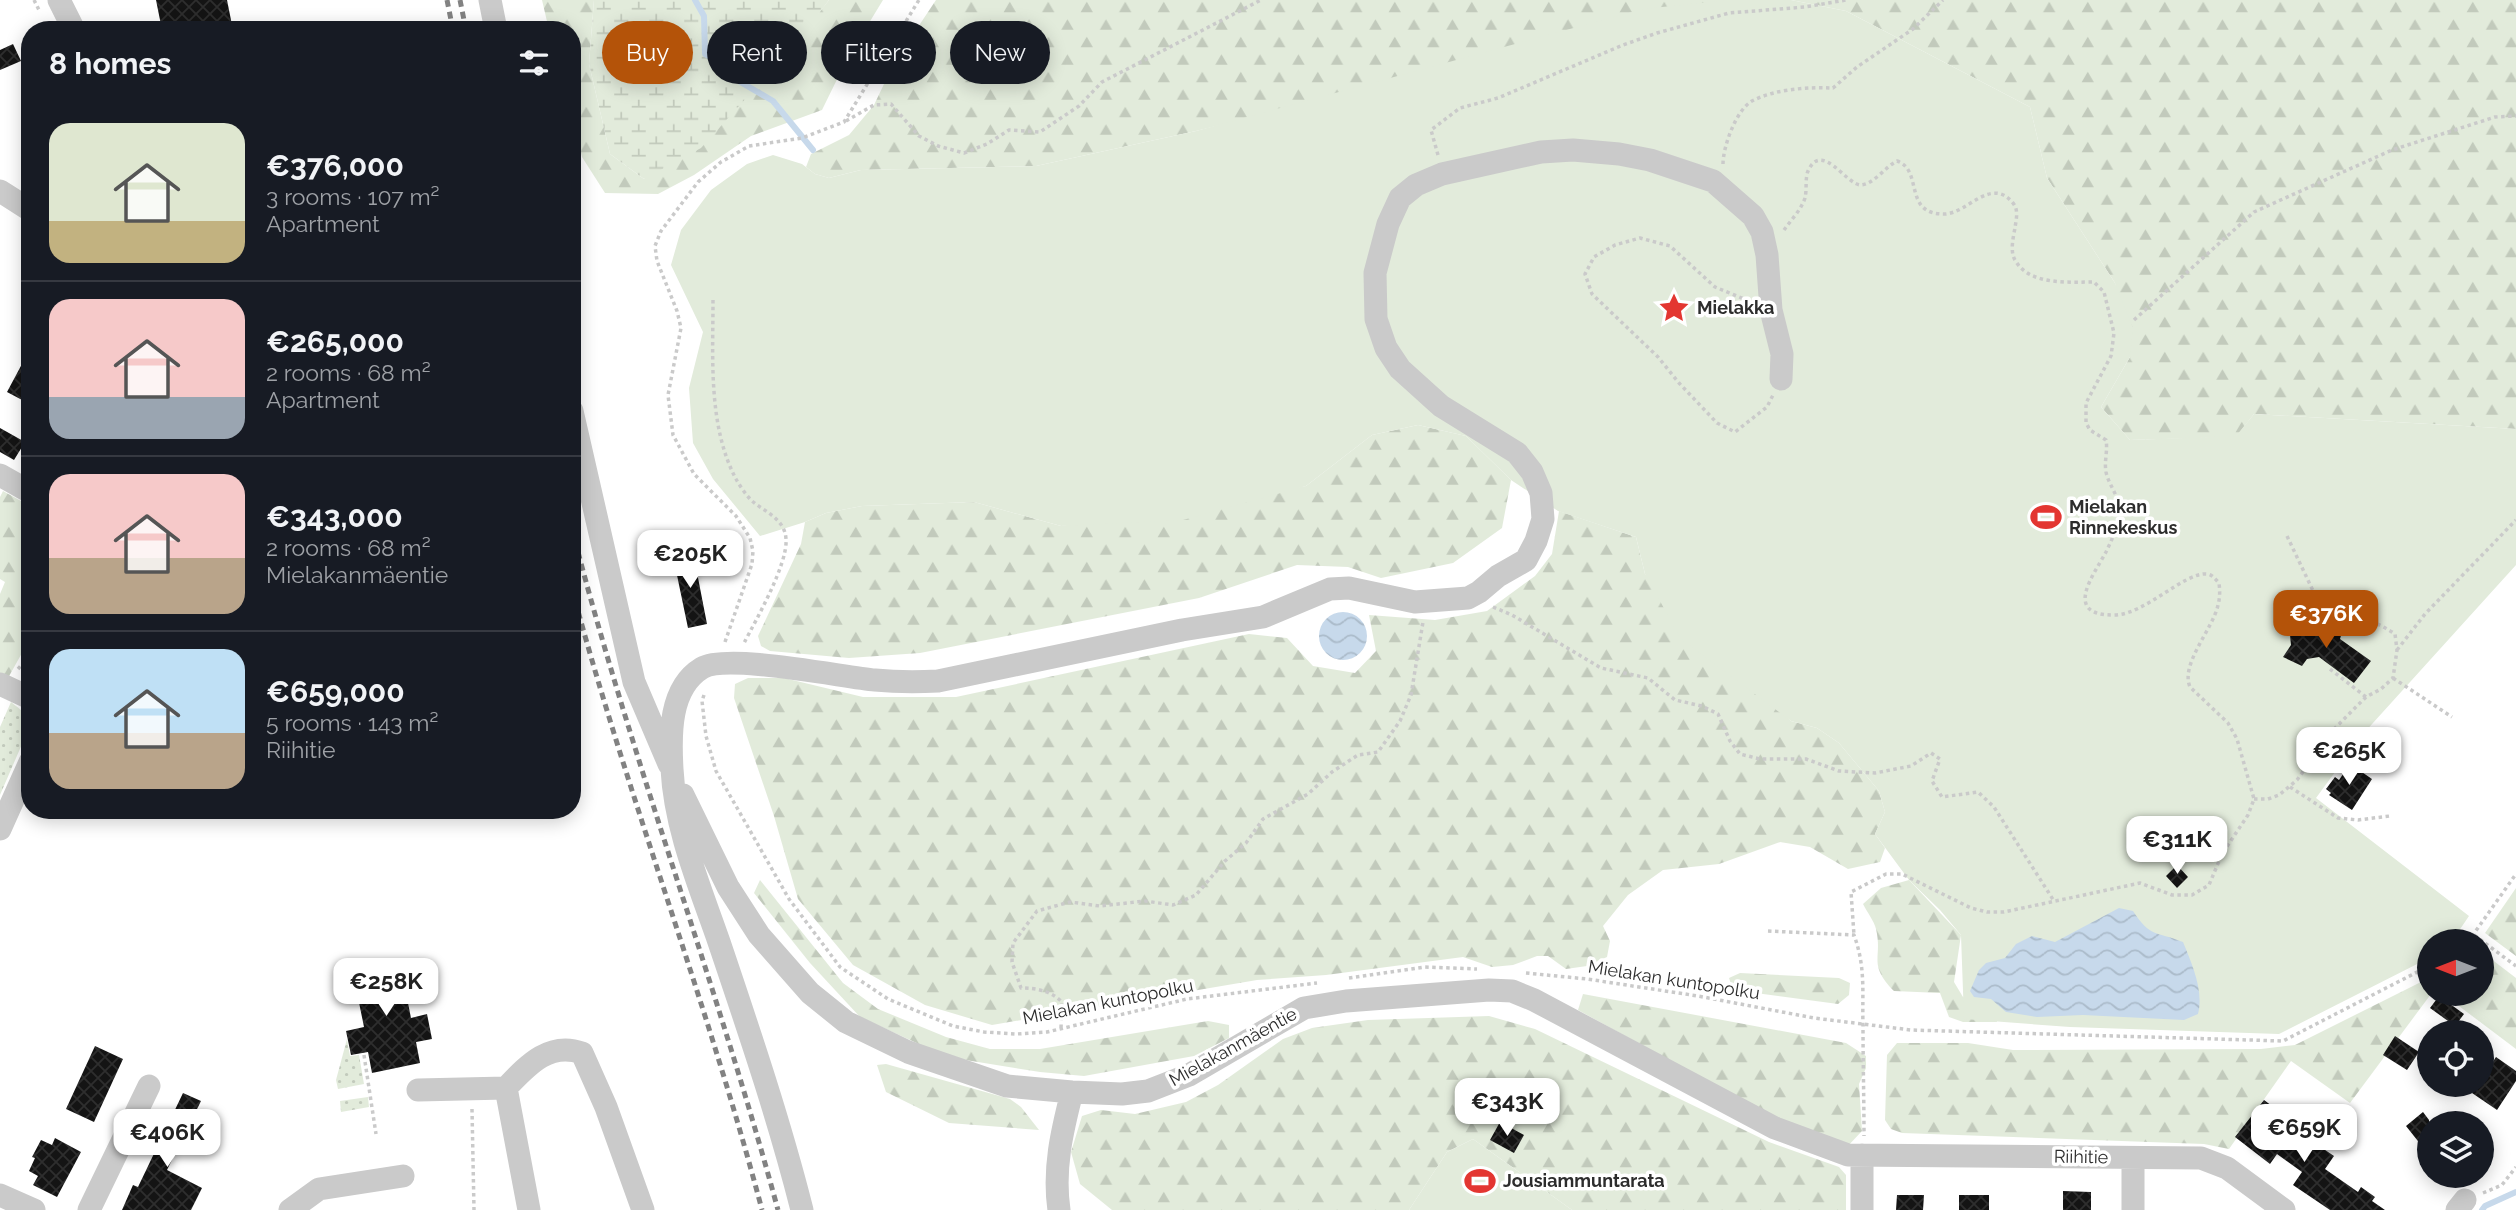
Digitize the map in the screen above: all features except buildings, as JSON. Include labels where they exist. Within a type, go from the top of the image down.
[{"type":"street","points":[[59,0],[70,21]]},
{"type":"street","points":[[490,0],[494,21]]},
{"type":"street","points":[[802,1210],[781,1129],[682,832],[672,771],[673,712],[683,688],[703,667],[726,664],[791,668],[895,682],[938,681],[1182,630],[1263,617],[1330,589],[1349,588],[1415,602],[1468,598],[1498,576],[1526,561],[1543,519],[1541,494],[1532,472],[1517,453],[1441,406],[1400,369],[1386,348],[1376,320],[1375,273],[1388,224],[1400,198],[1416,185],[1442,174],[1541,152],[1573,150],[1619,154],[1664,164],[1713,181],[1753,216],[1762,232],[1767,255],[1771,310],[1782,354],[1781,379]]},
{"type":"street","points":[[0,191],[21,204]]},
{"type":"street","points":[[581,450],[634,682],[672,771]]},
{"type":"street","points":[[0,475],[21,487]]},
{"type":"street","points":[[8,678],[21,690]]},
{"type":"street","name":"Mielakanmäentie","points":[[672,771],[728,887],[759,935],[810,993],[846,1022],[908,1052],[1007,1086],[1122,1094],[1148,1091],[1189,1076],[1304,1008],[1420,994],[1513,991],[1775,1128],[1848,1155],[1862,1155]]},
{"type":"street","points":[[0,829],[21,782]]},
{"type":"street","points":[[418,1090],[506,1088],[533,1061],[548,1053],[569,1049],[582,1053],[606,1107],[643,1210]]},
{"type":"street","points":[[89,1210],[149,1086]]},
{"type":"street","points":[[506,1088],[529,1210]]},
{"type":"street","points":[[1059,1210],[1059,1139],[1072,1092]]},
{"type":"street","points":[[1862,1155],[1862,1210]]},
{"type":"street","name":"Riihitie","points":[[1862,1155],[2201,1158],[2227,1168],[2284,1210]]},
{"type":"street","points":[[2133,1158],[2133,1210]]},
{"type":"street","points":[[290,1210],[319,1189],[403,1176]]},
{"type":"street","points":[[0,1195],[34,1210]]},
{"type":"path","points":[[844,122],[919,0]]},
{"type":"path","points":[[844,122],[874,105],[891,104],[919,136],[938,146],[964,153],[988,144],[1009,131],[1040,132],[1080,106],[1102,82],[1261,0]]},
{"type":"path","points":[[1442,174],[1431,130],[1460,108],[1498,98],[1623,45],[1729,13],[1805,7],[1846,0]]},
{"type":"path","points":[[1736,199],[1726,179],[1723,161],[1731,128],[1750,102],[1777,93],[1813,87],[1833,88],[1857,67],[1913,29],[1943,0]]},
{"type":"path","points":[[2134,320],[2254,212],[2392,150],[2495,117],[2516,116]]},
{"type":"path","name":"Mielakan kuntopolku","points":[[844,122],[802,138],[749,146],[721,162],[698,182],[661,231],[655,246],[657,261],[681,328],[668,395],[673,435],[694,474],[736,516],[750,538],[754,551],[726,664],[702,701],[706,736],[716,771],[789,899],[839,967],[888,999],[953,1026],[1016,1034],[1061,1028],[1187,999],[1325,982]]},
{"type":"path","points":[[1767,255],[1777,245],[1782,232],[1800,208],[1805,197],[1808,170],[1816,162],[1825,160],[1834,164],[1851,183],[1861,185],[1871,183],[1887,166],[1897,161],[1905,164],[1911,171],[1912,187],[1919,204],[1933,212],[1955,212],[1987,193],[2000,194],[2013,203],[2017,214],[2012,253],[2023,269],[2055,283],[2094,282],[2104,292],[2114,333],[2112,356],[2086,403],[2086,423],[2090,430],[2106,440],[2105,469],[2117,497],[2120,515],[2107,550],[2088,580],[2085,593],[2089,608],[2105,615],[2123,614],[2141,607],[2194,577],[2205,574],[2212,576],[2219,583],[2218,607],[2189,667],[2187,680],[2190,687],[2228,723],[2237,739],[2254,799],[2248,815],[2222,854],[2209,885],[2192,895],[2172,895],[2140,883],[2105,888],[2004,912],[1987,912],[1951,900],[1902,874],[1886,874],[1852,892],[1854,935],[1862,958],[1864,997],[1862,1155]]},
{"type":"path","points":[[1771,310],[1715,287],[1670,246],[1640,238],[1615,245],[1594,257],[1584,274],[1592,294],[1658,357],[1717,423],[1735,432],[1767,407],[1781,379]]},
{"type":"path","points":[[713,300],[713,379],[726,457],[737,482],[750,499],[780,522],[786,538],[780,565],[726,664]]},
{"type":"path","points":[[2397,650],[2433,605],[2516,520]]},
{"type":"path","points":[[2287,536],[2325,616]]},
{"type":"path","points":[[1468,598],[1512,615],[1601,668],[1648,678],[1675,700],[1702,706],[1718,714],[1730,741],[1740,754],[1760,759],[1806,759],[1839,771],[1875,773],[1911,766],[1931,753],[1940,759],[1932,781],[1942,797],[1978,792],[1994,807],[2054,902]]},
{"type":"path","points":[[1061,1028],[1062,1002],[1054,994],[1021,988],[1012,962],[1013,943],[1030,919],[1037,911],[1070,902],[1100,906],[1144,901],[1173,905],[1196,895],[1225,861],[1246,842],[1263,819],[1308,794],[1332,772],[1358,755],[1378,752],[1400,720],[1410,695],[1421,643],[1425,601]]},
{"type":"path","points":[[2254,799],[2268,800],[2279,796],[2298,780],[2334,729],[2366,697],[2393,678],[2397,650],[2395,635],[2384,627],[2349,614],[2318,617]]},
{"type":"path","points":[[8,678],[21,664]]},
{"type":"path","points":[[2330,669],[2366,697]]},
{"type":"path","points":[[2393,678],[2452,718]]},
{"type":"path","points":[[2289,787],[2339,818],[2358,820],[2390,816]]},
{"type":"path","points":[[2478,929],[2516,874]]},
{"type":"path","points":[[1768,931],[1854,935]]},
{"type":"path","points":[[2494,950],[2516,966]]},
{"type":"path","points":[[1338,980],[1425,967],[1481,969]]},
{"type":"path","name":"Mielakan kuntopolku","points":[[1520,973],[1611,982],[1814,1018],[1911,1030],[2283,1041],[2417,972]]},
{"type":"path","points":[[364,1055],[376,1134]]},
{"type":"path","points":[[472,1090],[474,1210]]},
{"type":"path","points":[[2461,1205],[2502,1185],[2516,1167]]},
{"type":"green space","points":[[542,0],[594,0],[589,64],[610,154],[644,179],[751,84],[807,84],[807,26],[829,0],[883,0],[870,21],[821,21],[821,84],[835,84],[822,110],[751,136],[694,175],[658,194],[605,193],[582,157],[581,21],[547,21]]},
{"type":"green space","points":[[594,0],[829,0],[807,29],[807,21],[707,21],[707,84],[759,84],[701,148],[644,179],[610,154],[589,64]]},
{"type":"green space","points":[[936,0],[1731,0],[1196,131],[1036,166],[861,170],[829,178],[815,174],[806,167],[811,154],[849,135],[874,105],[884,84],[936,84],[936,21],[922,21]]},
{"type":"green space","name":"Mielakan Rinnekeskus","points":[[1728,0],[1791,0],[1846,11],[2030,107],[2047,178],[2115,283],[2133,328],[2130,357],[2101,407],[2130,440],[2236,436],[2254,414],[2516,429],[2516,565],[2363,734],[2316,798],[2469,916],[2460,929],[2417,929],[2417,964],[2279,1034],[2070,1027],[1964,1019],[1961,935],[1909,880],[1875,834],[1885,812],[1879,791],[1839,743],[1817,728],[1791,721],[1681,639],[1645,574],[1636,537],[1558,511],[1511,480],[1466,436],[1418,425],[1372,435],[1306,486],[1183,520],[1061,526],[974,502],[862,506],[826,513],[760,536],[713,479],[693,443],[689,388],[703,332],[671,265],[681,230],[711,190],[747,164],[773,155],[802,164],[815,174],[829,178],[861,170],[1036,166],[1196,131],[1643,9]]},
{"type":"green space","points":[[1791,0],[2516,0],[2516,429],[2254,414],[2236,437],[2130,440],[2101,407],[2130,357],[2115,283],[2047,178],[2030,107],[1846,11]]},
{"type":"green space","points":[[1418,425],[1466,436],[1511,480],[1502,528],[1453,563],[1381,578],[1348,567],[1297,565],[1199,598],[920,653],[849,658],[770,651],[761,646],[758,636],[801,544],[805,522],[826,513],[862,506],[974,502],[1061,526],[1306,486],[1372,435]]},
{"type":"green space","points":[[3,491],[21,501],[21,655],[8,678],[0,674],[0,594],[5,582],[0,579],[0,497]]},
{"type":"green space","points":[[1559,511],[1636,537],[1645,574],[1791,721],[1817,728],[1839,743],[1879,791],[1885,812],[1875,834],[1885,848],[1880,862],[1848,869],[1810,847],[1780,842],[1719,864],[1663,870],[1628,895],[1603,926],[1610,941],[1607,957],[1587,966],[1566,969],[1548,956],[1537,956],[1513,965],[1492,967],[1463,957],[1326,975],[1257,980],[992,1025],[925,1005],[853,965],[798,899],[774,816],[734,698],[735,684],[748,678],[784,678],[863,697],[956,697],[1249,634],[1287,638],[1313,666],[1355,673],[1376,651],[1369,615],[1435,620],[1487,611],[1535,576],[1552,554]]},
{"type":"green space","points":[[11,702],[21,710],[21,746],[0,795],[0,727]]},
{"type":"green space","points":[[760,880],[843,983],[878,1009],[946,1037],[990,1049],[1040,1049],[1208,1021],[1229,1025],[1229,1038],[1194,1056],[1084,1076],[947,1057],[860,1017],[810,963],[754,893]]},
{"type":"green space","points":[[1909,880],[1961,935],[1954,982],[1963,997],[1994,1008],[1997,1022],[1963,1022],[1949,1017],[1940,993],[1894,991],[1881,974],[1878,967],[1876,929],[1863,904],[1881,888]]},
{"type":"green space","points":[[2516,888],[2516,956],[2494,940],[2494,929],[2488,929]]},
{"type":"green space","points":[[2494,961],[2516,978],[2516,1049],[2494,1032],[2494,1020],[2478,1020],[2459,1006],[2494,1006]]},
{"type":"green space","points":[[1740,973],[1839,978],[1850,983],[1849,995],[1838,1004],[1733,990],[1729,978]]},
{"type":"green space","points":[[2417,984],[2417,1006],[2422,1006],[2350,1103],[2291,1061],[2229,1149],[2204,1144],[1902,1133],[1891,1129],[1885,1120],[1887,1055],[1897,1043],[1968,1043],[2013,1050],[2261,1049],[2295,1045]]},
{"type":"green space","points":[[1583,994],[1846,1043],[1866,1056],[1866,1068],[1859,1084],[1862,1131],[1846,1148],[1800,1132],[1578,1010]]},
{"type":"green space","points":[[1489,1016],[1535,1029],[1769,1142],[1839,1167],[1846,1175],[1846,1210],[1572,1210],[1473,1139],[1447,1152],[1409,1210],[1112,1210],[1080,1184],[1071,1152],[1082,1116],[1101,1110],[1135,1114],[1186,1102],[1218,1085],[1283,1039],[1312,1028],[1368,1020]]},
{"type":"green space","points":[[347,1039],[350,1056],[359,1055],[364,1084],[338,1089],[336,1080]]},
{"type":"green space","points":[[886,1064],[1010,1099],[1021,1107],[1039,1130],[949,1123],[886,1092],[877,1065]]},
{"type":"green space","points":[[368,1097],[369,1107],[341,1112],[340,1101]]},
{"type":"green space","name":"Jousiammuntarata","points":[[1473,1139],[1572,1210],[1409,1210],[1447,1152]]},
{"type":"water","points":[[1343,612],[1360,619],[1367,636],[1360,653],[1343,660],[1326,653],[1319,636],[1326,619]]},
{"type":"water","points":[[2119,908],[2133,911],[2149,930],[2183,942],[2198,987],[2198,1014],[2184,1020],[2083,1015],[2037,1017],[2006,1012],[1991,999],[1974,997],[1970,991],[1979,970],[1986,963],[2005,958],[2016,944],[2032,936],[2055,942]]},
{"type":"waterway","points":[[695,0],[704,16],[705,54],[727,66],[737,80],[773,101],[813,150]]},
{"type":"waterway","points":[[2482,1210],[2485,1206],[2516,1192]]},
{"type":"railway","points":[[447,0],[451,21]]},
{"type":"railway","points":[[460,0],[464,21]]},
{"type":"railway","points":[[581,563],[620,700],[728,1039],[778,1210]]},
{"type":"railway","points":[[581,621],[717,1054],[762,1210]]},
{"type":"place","name":"Mielakka","points":[[1674,308]]},
{"type":"place","name":"Mielakan Rinnekeskus","points":[[2046,517]]},
{"type":"place","name":"Jousiammuntarata","points":[[1480,1181]]}]
